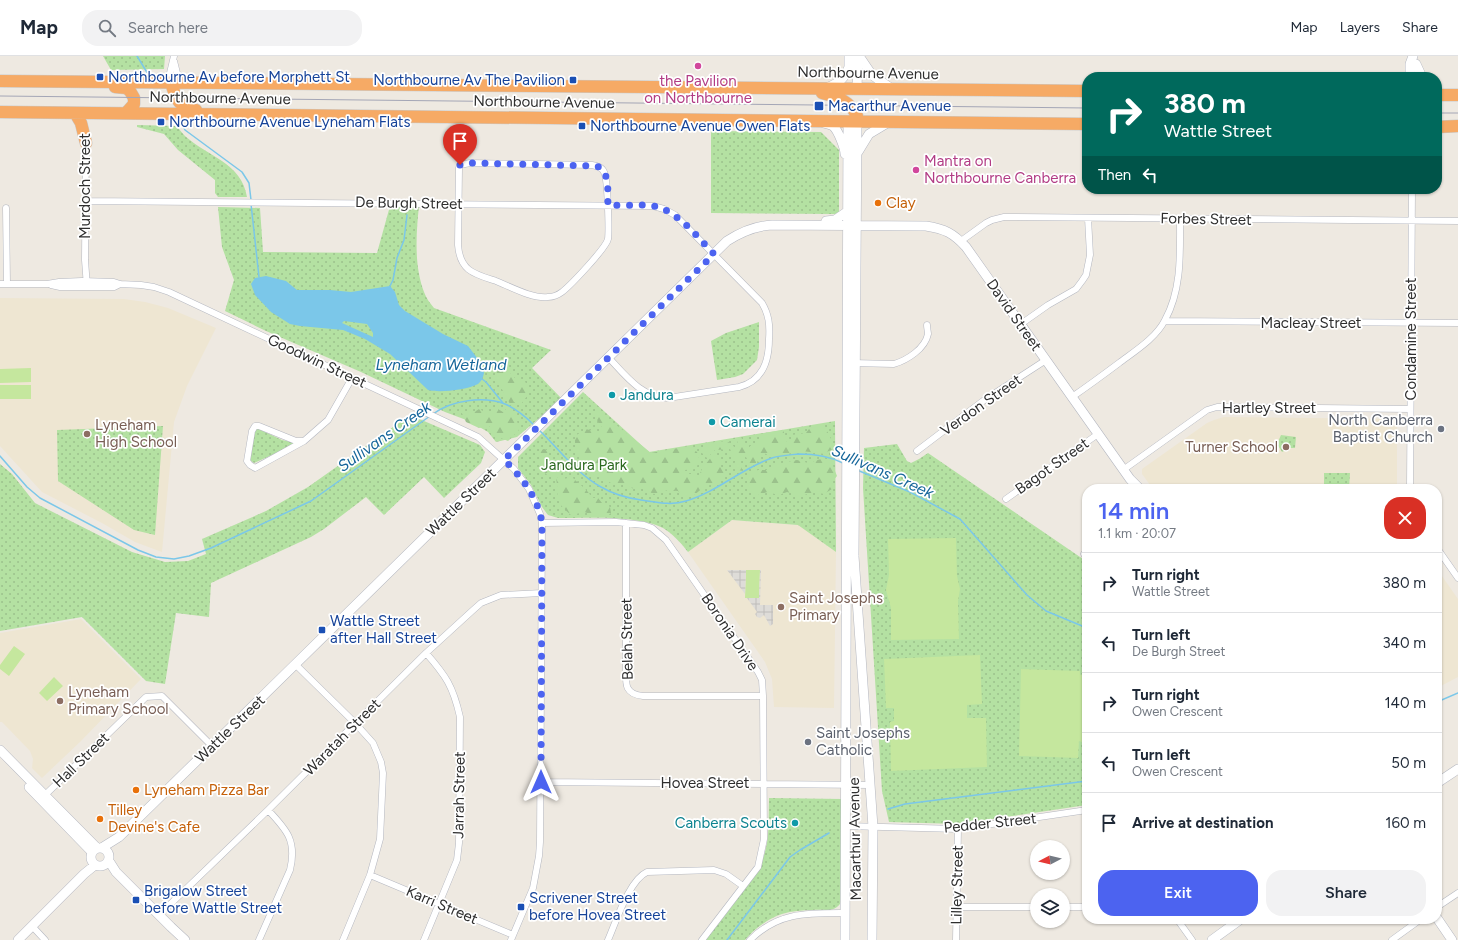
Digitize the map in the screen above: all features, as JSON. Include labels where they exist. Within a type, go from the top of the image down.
[{"type":"highway","name":"Northbourne Avenue","points":[[0,81],[1082,91]]},
{"type":"highway","points":[[58,82],[126,88],[130,91],[134,98],[134,104],[126,113]]},
{"type":"highway","points":[[171,83],[181,105],[198,110],[204,114]]},
{"type":"highway","points":[[802,89],[835,96],[854,109],[854,120]]},
{"type":"highway","points":[[848,104],[853,89]]},
{"type":"highway","name":"Macarthur Avenue","points":[[853,89],[854,120]]},
{"type":"highway","name":"Northbourne Avenue","points":[[0,112],[816,121],[854,120],[889,122],[1082,124]]},
{"type":"highway","points":[[80,113],[86,143]]},
{"type":"street","points":[[849,56],[849,67],[853,89]]},
{"type":"street","points":[[853,89],[859,56]]},
{"type":"street","points":[[859,56],[872,75],[892,89]]},
{"type":"street","points":[[171,83],[170,73],[174,59]]},
{"type":"street","points":[[174,59],[177,73],[188,83]]},
{"type":"street","points":[[1406,72],[1413,60]]},
{"type":"street","points":[[1411,72],[1413,60]]},
{"type":"street","points":[[1413,60],[1415,72]]},
{"type":"street","points":[[1413,60],[1419,72]]},
{"type":"street","points":[[825,89],[842,79],[849,67]]},
{"type":"street","name":"Macarthur Avenue","points":[[845,940],[845,826],[850,556],[853,225],[857,154],[854,120]]},
{"type":"street","name":"Macarthur Avenue","points":[[853,225],[848,211],[848,178],[854,120]]},
{"type":"street","points":[[816,121],[830,124],[835,128],[845,150],[848,178]]},
{"type":"street","points":[[857,154],[869,134],[889,122]]},
{"type":"street","name":"Murdoch Street","points":[[85,284],[86,143]]},
{"type":"street","points":[[470,163],[597,166],[604,172],[607,183],[608,239],[603,249],[563,292],[554,296],[535,296],[469,270],[462,261],[459,251],[458,204],[460,165],[470,163]]},
{"type":"street","name":"Condamine Street","points":[[1410,484],[1412,194]]},
{"type":"street","name":"De Burgh Street","points":[[86,201],[654,206],[675,215],[762,303],[767,310],[770,321],[769,354],[764,367],[754,381],[739,387],[661,398],[647,394],[635,385],[609,358]]},
{"type":"street","points":[[3,284],[6,208]]},
{"type":"street","points":[[813,225],[825,221],[835,220],[848,211]]},
{"type":"street","name":"Forbes Street","points":[[961,241],[992,220],[1004,217],[1458,221]]},
{"type":"street","points":[[1021,324],[1048,305],[1076,289],[1086,275],[1090,255],[1088,218]]},
{"type":"street","points":[[1072,397],[1146,343],[1165,321],[1173,302],[1178,283],[1180,266],[1180,219]]},
{"type":"street","name":"Wattle Street","points":[[18,940],[119,837],[727,241],[737,234],[760,226],[853,225]]},
{"type":"street","name":"David Street","points":[[853,225],[933,227],[950,233],[961,241],[1123,470],[1135,484]]},
{"type":"street","name":"Goodwin Street","points":[[3,284],[47,284],[59,282],[85,284],[114,282],[120,284],[154,287],[169,292],[478,437],[514,469],[529,489],[540,514],[542,523],[542,594],[539,856],[533,888],[512,937]]},
{"type":"street","name":"Macleay Street","points":[[1165,321],[1458,323]]},
{"type":"street","points":[[851,363],[894,364],[900,362],[923,346],[928,334],[927,324]]},
{"type":"street","name":"Verdon Street","points":[[918,451],[983,402],[1046,360]]},
{"type":"street","points":[[304,441],[296,441],[259,426],[255,426],[252,431],[247,462],[255,468],[304,441],[328,420],[352,378]]},
{"type":"street","name":"Hartley Street","points":[[1123,470],[1207,410],[1217,407],[1410,409]]},
{"type":"street","name":"Bagot Street","points":[[1006,499],[1098,434]]},
{"type":"street","name":"David Street","points":[[1130,479],[1130,484]]},
{"type":"street","name":"Boronia Drive","points":[[542,523],[616,522],[649,526],[666,540],[758,672],[762,680],[764,839],[758,866],[702,940]]},
{"type":"street","name":"Belah Street","points":[[626,523],[626,682],[630,691],[634,694],[643,696],[763,696]]},
{"type":"street","points":[[1442,555],[1458,578]]},
{"type":"street","name":"Macarthur Avenue","points":[[850,556],[873,827],[872,940]]},
{"type":"street","name":"Waratah Street","points":[[159,915],[268,810],[426,653],[472,611],[489,599],[501,595],[542,594]]},
{"type":"street","name":"Jarrah Street","points":[[424,940],[457,860],[459,843],[460,717],[451,686],[442,671],[426,653]]},
{"type":"street","points":[[295,664],[373,743],[378,752],[383,773],[380,840],[370,875],[343,940]]},
{"type":"street","name":"Hall Street","points":[[43,797],[146,697],[162,696],[212,746]]},
{"type":"street","points":[[0,750],[100,856],[185,940]]},
{"type":"street","points":[[0,758],[43,797]]},
{"type":"street","points":[[1442,780],[1458,769]]},
{"type":"street","name":"Hovea Street","points":[[541,782],[870,785]]},
{"type":"street","points":[[259,940],[290,870],[292,858],[291,841],[288,834],[283,826],[268,810]]},
{"type":"street","name":"Pedder Street","points":[[845,826],[958,829],[1082,811]]},
{"type":"street","name":"Lilley Street","points":[[956,940],[958,829]]},
{"type":"street","points":[[608,940],[629,891],[637,879],[647,872],[714,870],[726,874],[743,886]]},
{"type":"street","name":"Karri Street","points":[[370,875],[512,937]]},
{"type":"street","points":[[1442,903],[1458,892]]},
{"type":"street","points":[[956,907],[1030,907]]},
{"type":"street","points":[[1070,907],[1082,907]]},
{"type":"street","points":[[750,940],[768,925],[784,918],[801,914],[845,913]]},
{"type":"street","points":[[1181,924],[1192,940]]},
{"type":"street","points":[[1212,940],[1234,924]]},
{"type":"street","points":[[1392,940],[1414,924]]},
{"type":"street","points":[[1441,924],[1452,940]]},
{"type":"street","points":[[32,926],[45,940]]},
{"type":"shaded area","name":"Lyneham High School","points":[[0,298],[124,299],[145,302],[168,308],[216,328],[187,386],[174,422],[162,552],[135,542],[42,492],[0,446]]},
{"type":"shaded area","name":"Turner School","points":[[1224,417],[1395,419],[1397,421],[1397,484],[1149,484],[1142,474],[1142,469],[1207,423]]},
{"type":"shaded area","name":"Saint Josephs Primary","points":[[732,520],[799,525],[836,552],[834,708],[774,707],[772,679],[765,662],[688,552]]},
{"type":"shaded area","points":[[727,570],[746,570],[745,595],[745,594]]},
{"type":"shaded area","points":[[760,570],[760,605],[773,605],[773,624],[770,626],[764,615],[760,618],[757,617],[755,614],[757,612],[747,598],[759,598]]},
{"type":"shaded area","points":[[1442,576],[1458,599],[1458,677],[1442,685]]},
{"type":"shaded area","name":"Lyneham Primary School","points":[[81,619],[141,679],[81,741],[42,778],[32,768],[33,759],[30,751],[2,722],[0,722],[0,633]]},
{"type":"green space","points":[[103,56],[165,56],[164,69],[111,70]]},
{"type":"green space","points":[[137,125],[177,126],[185,136],[194,143],[231,168],[244,185],[247,197],[218,197],[215,193],[215,180],[178,150],[164,134],[137,127]]},
{"type":"green space","points":[[711,131],[821,132],[839,150],[839,212],[835,214],[711,213]]},
{"type":"green space","points":[[390,206],[419,206],[417,261],[425,294],[434,308],[551,350],[532,368],[562,399],[517,437],[496,442],[488,432],[469,421],[445,412],[361,372],[266,331],[225,311],[234,280],[222,247],[218,207],[260,208],[263,252],[377,253]]},
{"type":"green space","points":[[759,322],[759,347],[757,360],[743,374],[717,380],[711,341],[726,333]]},
{"type":"green space","points":[[501,361],[506,363],[511,374],[517,380],[524,380],[530,390],[522,403],[515,402],[510,404],[498,382],[493,367]]},
{"type":"green space","points":[[31,368],[31,382],[0,383],[0,369]]},
{"type":"green space","points":[[0,385],[31,385],[31,399],[0,399]]},
{"type":"green space","name":"Jandura Park","points":[[583,392],[649,452],[835,421],[836,552],[798,525],[732,520],[688,552],[670,533],[663,528],[652,524],[626,519],[558,518],[548,515],[542,507],[531,485],[518,468],[518,457]]},
{"type":"green space","points":[[496,408],[503,412],[507,408],[512,410],[516,417],[519,430],[508,441],[496,436],[489,426],[479,428],[466,422],[461,411],[473,413],[479,409],[489,414]]},
{"type":"green space","points":[[597,410],[651,453],[689,446],[697,452],[700,461],[695,469],[685,470],[684,474],[693,474],[698,478],[702,469],[712,456],[720,457],[721,467],[726,473],[719,483],[705,486],[693,496],[683,496],[678,491],[668,490],[654,494],[643,489],[634,489],[625,485],[611,483],[603,478],[594,476],[588,467],[582,463],[575,448],[575,436],[586,429],[599,433],[603,429],[597,420]]},
{"type":"green space","points":[[410,415],[480,445],[485,452],[481,463],[444,498],[424,477],[384,515],[366,497],[311,537],[211,583],[209,617],[176,613],[165,684],[146,681],[82,617],[0,631],[0,464],[12,474],[35,503],[132,552],[165,562],[188,561],[206,554],[202,539],[266,511],[308,487]]},
{"type":"green space","points":[[812,425],[821,425],[825,427],[833,443],[832,450],[826,452],[825,454],[802,451],[772,457],[764,453],[761,456],[761,463],[757,461],[755,464],[750,465],[745,455],[740,456],[739,460],[742,470],[736,472],[733,465],[737,459],[733,456],[730,449],[715,450],[707,458],[702,453],[706,446],[716,442],[728,442],[737,449],[737,439],[741,437],[746,448],[750,451],[750,446],[761,442],[759,434],[783,430],[787,442],[793,442],[792,435],[806,433]]},
{"type":"green space","points":[[163,426],[155,535],[134,530],[58,481],[57,430]]},
{"type":"green space","points":[[255,429],[259,429],[282,440],[297,443],[254,463],[250,460],[252,439]]},
{"type":"green space","points":[[1281,435],[1296,437],[1295,448],[1290,448],[1282,452],[1277,444]]},
{"type":"green space","points":[[897,444],[907,461],[911,463],[928,453],[1082,558],[1082,806],[958,824],[889,822],[882,791],[863,488],[864,448]]},
{"type":"green space","points":[[544,449],[549,451],[549,458],[554,462],[558,473],[554,476],[551,474],[548,476],[539,466],[540,450]]},
{"type":"green space","points":[[821,459],[831,461],[837,476],[832,482],[832,489],[824,494],[815,492],[800,496],[787,492],[779,495],[767,492],[755,496],[749,488],[747,476],[758,470],[767,470],[777,464],[797,460],[808,463]]},
{"type":"green space","points":[[1324,473],[1350,473],[1349,484],[1324,484]]},
{"type":"green space","points":[[560,476],[564,479],[572,477],[590,494],[592,498],[598,498],[602,503],[610,507],[611,513],[601,516],[599,514],[593,516],[585,512],[571,515],[559,502],[556,478]]},
{"type":"green space","points":[[956,538],[957,576],[960,589],[958,601],[959,639],[891,640],[891,608],[886,590],[889,575],[888,539]]},
{"type":"green space","points":[[746,570],[760,570],[759,598],[745,598]]},
{"type":"green space","points":[[14,646],[25,654],[9,676],[0,669],[0,665]]},
{"type":"green space","points":[[980,655],[982,704],[967,705],[967,718],[986,718],[987,767],[891,771],[890,722],[894,721],[894,708],[886,708],[884,659]]},
{"type":"green space","points":[[1021,669],[1080,671],[1080,675],[1082,674],[1082,742],[1079,741],[1078,758],[1019,756]]},
{"type":"green space","points":[[54,677],[63,686],[47,701],[39,693]]},
{"type":"green space","points":[[769,798],[842,799],[841,902],[835,909],[805,910],[777,916],[762,924],[745,940],[704,940],[759,867],[763,859],[768,834]]},
{"type":"water","name":"Lyneham Wetland","points":[[266,276],[286,281],[297,290],[330,290],[351,292],[390,286],[395,292],[399,305],[405,311],[443,334],[468,346],[481,363],[484,373],[482,379],[478,384],[460,389],[446,391],[428,390],[390,354],[365,339],[343,330],[290,324],[271,312],[255,295],[251,284],[255,278]],"holes":[[[344,321],[367,324],[373,333],[373,337],[342,323]]]},
{"type":"waterway","points":[[137,56],[148,74]]},
{"type":"waterway","points":[[181,123],[185,130],[242,172],[249,183],[251,200]]},
{"type":"waterway","points":[[251,204],[259,277]]},
{"type":"waterway","points":[[390,286],[393,280],[397,258],[404,240],[407,215]]},
{"type":"waterway","points":[[482,379],[503,403]]},
{"type":"waterway","name":"Sullivans Creek","points":[[433,414],[449,405],[468,401],[487,400],[509,406],[528,419],[535,426]]},
{"type":"waterway","name":"Sullivans Creek","points":[[0,456],[27,487],[40,498],[138,550],[156,557],[174,559],[189,556],[211,548],[311,501],[430,416]]},
{"type":"waterway","name":"Sullivans Creek","points":[[539,430],[576,468],[601,487],[625,497],[664,503],[675,503],[697,497],[761,462],[779,456],[799,454],[816,455],[827,457],[843,463]]},
{"type":"waterway","name":"Sullivans Creek","points":[[857,470],[910,492],[960,519],[1027,595],[1046,611],[1082,626]]},
{"type":"waterway","name":"Sullivans Creek","points":[[1442,700],[1458,693]]},
{"type":"waterway","points":[[888,809],[905,804],[1082,782]]},
{"type":"waterway","points":[[727,940],[790,857],[829,833]]},
{"type":"tram line","points":[[0,96],[1082,108]]},
{"type":"tram line","points":[[1442,113],[1458,113]]},
{"type":"place","name":"the Pavilion on Northbourne","points":[[698,66]]},
{"type":"place","name":"Northbourne Av before Morphett St","points":[[100,77]]},
{"type":"place","name":"Northbourne Av The Pavilion","points":[[573,80]]},
{"type":"place","name":"Macarthur Avenue","points":[[819,106]]},
{"type":"place","name":"Northbourne Avenue Lyneham Flats","points":[[161,122]]},
{"type":"place","name":"Northbourne Avenue Owen Flats","points":[[582,126]]},
{"type":"place","name":"Mantra on Northbourne Canberra","points":[[916,170]]},
{"type":"place","name":"Clay","points":[[878,203]]},
{"type":"place","name":"Jandura","points":[[612,395]]},
{"type":"place","name":"Camerai","points":[[712,422]]},
{"type":"place","name":"North Canberra Baptist Church","points":[[1441,429]]},
{"type":"place","name":"Lyneham High School","points":[[87,434]]},
{"type":"place","name":"Turner School","points":[[1286,447]]},
{"type":"place","name":"Saint Josephs Primary","points":[[781,607]]},
{"type":"place","name":"Wattle Street after Hall Street","points":[[322,630]]},
{"type":"place","name":"Lyneham Primary School","points":[[60,701]]},
{"type":"place","name":"Saint Josephs Catholic","points":[[808,742]]},
{"type":"place","name":"Lyneham Pizza Bar","points":[[136,790]]},
{"type":"place","name":"Tilley Devine's Cafe","points":[[100,819]]},
{"type":"place","name":"Canberra Scouts","points":[[795,823]]},
{"type":"place","name":"Brigalow Street before Wattle Street","points":[[136,900]]},
{"type":"place","name":"Scrivener Street before Hovea Street","points":[[521,907]]},
{"type":"route","points":[[460,165],[470,163],[597,166],[604,172],[606,177],[608,205],[654,206],[664,209],[675,215],[714,254],[504,460],[514,469],[529,489],[540,514],[542,523],[541,782]]}]
